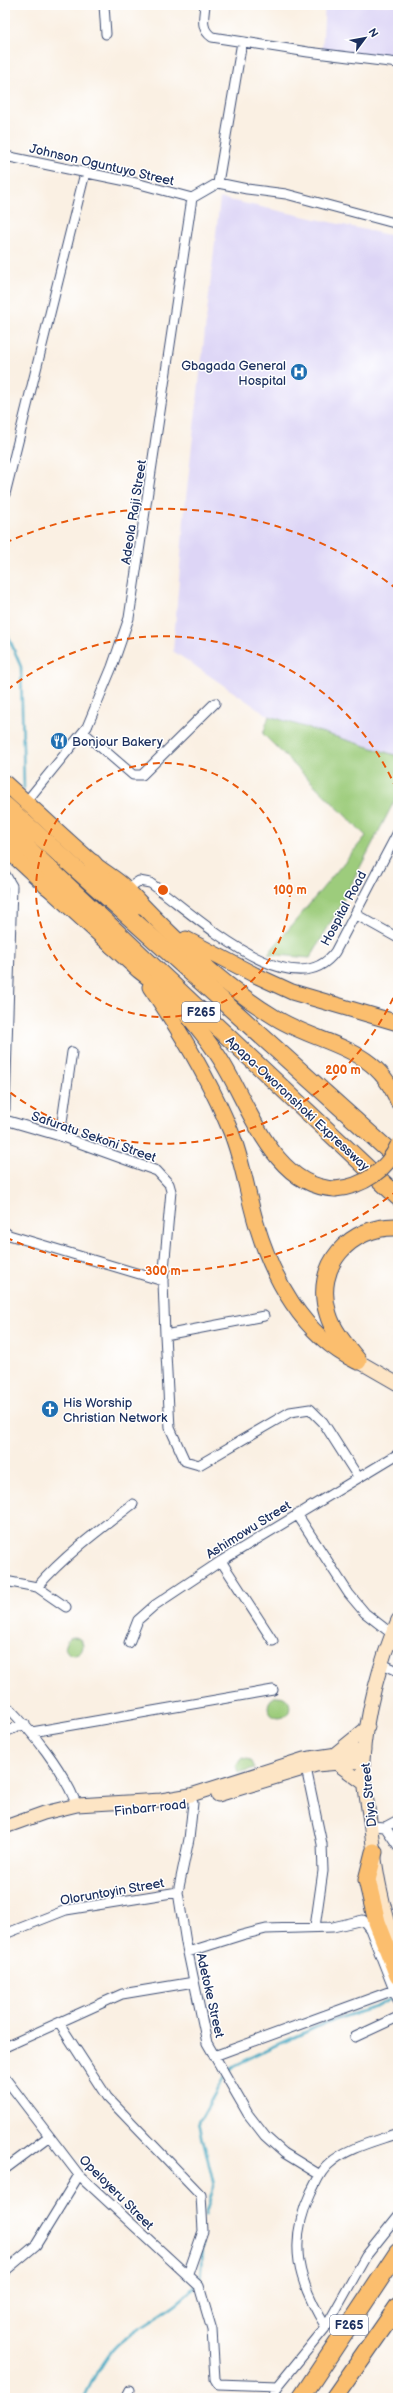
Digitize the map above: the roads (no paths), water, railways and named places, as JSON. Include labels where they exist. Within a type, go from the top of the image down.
[{"type":"highway","name":"Apapa-Oworonshoki Expressway","points":[[5,805],[84,878],[398,1159]]},
{"type":"highway","name":"Apapa-Oworonshoki Expressway","points":[[5,827],[50,880],[398,1197]]},
{"type":"highway","points":[[93,863],[120,892],[140,906]]},
{"type":"highway","points":[[84,878],[120,892],[132,920]]},
{"type":"highway","points":[[50,880],[114,939]]},
{"type":"highway","points":[[358,1361],[333,1326],[328,1314],[324,1288],[327,1274],[332,1263],[346,1244],[369,1232],[382,1228],[398,1227]]},
{"type":"highway","points":[[374,1852],[373,1878],[377,1922],[396,1990]]},
{"type":"highway","name":"F265","points":[[301,2398],[397,2252]]},
{"type":"highway","name":"F265","points":[[334,2398],[398,2306]]},
{"type":"main road","points":[[5,783],[93,863]]},
{"type":"main road","name":"Apapa-Oworonshoki Expressway","points":[[7,853],[50,880]]},
{"type":"main road","points":[[140,906],[232,988],[276,1018],[296,1029],[348,1050],[369,1061],[388,1080],[398,1102]]},
{"type":"main road","points":[[164,926],[210,953],[292,992],[398,1023]]},
{"type":"main road","name":"Apapa-Oworonshoki Expressway","points":[[114,939],[138,970]]},
{"type":"main road","points":[[138,970],[159,986],[199,1028],[237,1087],[269,1147],[278,1160],[305,1182],[314,1186],[335,1189],[353,1186],[371,1177],[385,1166],[398,1145]]},
{"type":"main road","points":[[138,970],[193,1053],[214,1095],[231,1134],[270,1263],[285,1292],[303,1319],[345,1355],[398,1384]]},
{"type":"main road","name":"Diya Street","points":[[374,1852],[365,1784],[364,1756],[368,1727],[382,1664],[398,1620]]},
{"type":"main road","points":[[336,1758],[368,1727]]},
{"type":"main road","points":[[313,1763],[336,1758],[364,1756]]},
{"type":"main road","points":[[336,1758],[365,1784]]},
{"type":"main road","name":"Finbarr road","points":[[5,1827],[44,1813],[76,1805],[161,1800],[190,1795],[313,1763]]},
{"type":"main road","name":"Finbarr road","points":[[5,1836],[46,1822],[78,1814],[162,1808],[193,1803],[313,1763]]},
{"type":"main road","points":[[373,1878],[398,1948]]},
{"type":"street","points":[[104,5],[106,34]]},
{"type":"street","points":[[205,5],[204,28],[206,33],[212,36],[242,42],[398,63]]},
{"type":"street","points":[[218,182],[242,42]]},
{"type":"street","name":"Johnson Oguntuyo Street","points":[[5,156],[192,198]]},
{"type":"street","points":[[5,494],[85,173]]},
{"type":"street","points":[[192,198],[218,182],[247,189],[286,194],[398,224]]},
{"type":"street","name":"Adeola Raji Street","points":[[26,802],[83,732],[112,667],[129,618],[192,198]]},
{"type":"street","points":[[83,732],[133,775],[142,775],[215,703]]},
{"type":"street","name":"Hospital Road","points":[[120,892],[139,881],[150,883],[229,943],[272,964],[294,969],[317,968],[328,960],[355,914],[398,832]]},
{"type":"street","points":[[5,874],[12,886],[5,1109]]},
{"type":"street","points":[[355,914],[398,938]]},
{"type":"street","points":[[60,1136],[72,1052]]},
{"type":"street","name":"Safuratu Sekoni Street","points":[[5,1120],[60,1136],[157,1171],[164,1176],[170,1191],[163,1280],[170,1428],[186,1461],[199,1465],[290,1412],[310,1409],[323,1422],[358,1477]]},
{"type":"street","points":[[5,1232],[9,1235],[163,1280]]},
{"type":"street","points":[[165,1335],[264,1316]]},
{"type":"street","name":"Ashimowu Street","points":[[129,1643],[138,1620],[155,1605],[221,1561],[398,1454]]},
{"type":"street","points":[[37,1587],[54,1567],[76,1547],[133,1504]]},
{"type":"street","points":[[297,1514],[349,1594],[365,1613],[392,1634]]},
{"type":"street","points":[[221,1561],[273,1641]]},
{"type":"street","points":[[5,1581],[37,1587],[66,1607]]},
{"type":"street","points":[[382,1664],[398,1671]]},
{"type":"street","points":[[32,1732],[273,1690]]},
{"type":"street","points":[[5,1704],[32,1732],[64,1778],[76,1805]]},
{"type":"street","points":[[5,1732],[25,1724]]},
{"type":"street","points":[[313,1763],[322,1844],[323,1871],[315,1927]]},
{"type":"street","name":"Adetoke Street","points":[[193,1803],[189,1839],[178,1892],[200,2018],[207,2043],[248,2114],[265,2136],[284,2153],[320,2175]]},
{"type":"street","points":[[370,1826],[385,1827],[398,1820]]},
{"type":"street","points":[[385,1827],[398,1846]]},
{"type":"street","name":"Oloruntoyin Street","points":[[5,1934],[66,1910],[178,1892]]},
{"type":"street","points":[[188,1952],[266,1929],[332,1927],[363,1920],[366,1922],[396,1990],[214,2056]]},
{"type":"street","points":[[5,2047],[122,1994],[194,1982]]},
{"type":"street","points":[[355,2037],[398,2017]]},
{"type":"street","points":[[59,2022],[78,2055],[107,2097],[201,2195],[203,2231],[190,2275]]},
{"type":"street","name":"Opeloyeru Street","points":[[5,2078],[48,2137],[79,2175],[149,2241],[190,2275],[199,2286],[212,2330],[215,2379],[218,2384],[278,2386]]},
{"type":"street","points":[[326,2327],[309,2300],[298,2266],[297,2246],[306,2203],[320,2175],[328,2164],[340,2155],[398,2133]]},
{"type":"street","points":[[5,2169],[48,2137]]},
{"type":"street","points":[[5,2271],[36,2245],[79,2175]]},
{"type":"street","points":[[272,2398],[278,2386],[326,2327],[366,2256],[398,2216]]},
{"type":"waterway","points":[[5,628],[21,667],[24,788]]},
{"type":"waterway","points":[[227,2073],[234,2066],[264,2051],[330,2021],[376,2007],[394,1997]]},
{"type":"waterway","points":[[205,2216],[214,2186],[199,2122],[224,2077]]},
{"type":"waterway","points":[[84,2398],[102,2364],[116,2346],[125,2338],[175,2305],[195,2286],[200,2276],[202,2245]]},
{"type":"place","name":"Gbagada General Hospital","points":[[299,372]]},
{"type":"place","name":"Bonjour Bakery","points":[[59,741]]},
{"type":"place","name":"His Worship Christian Network","points":[[50,1409]]}]
